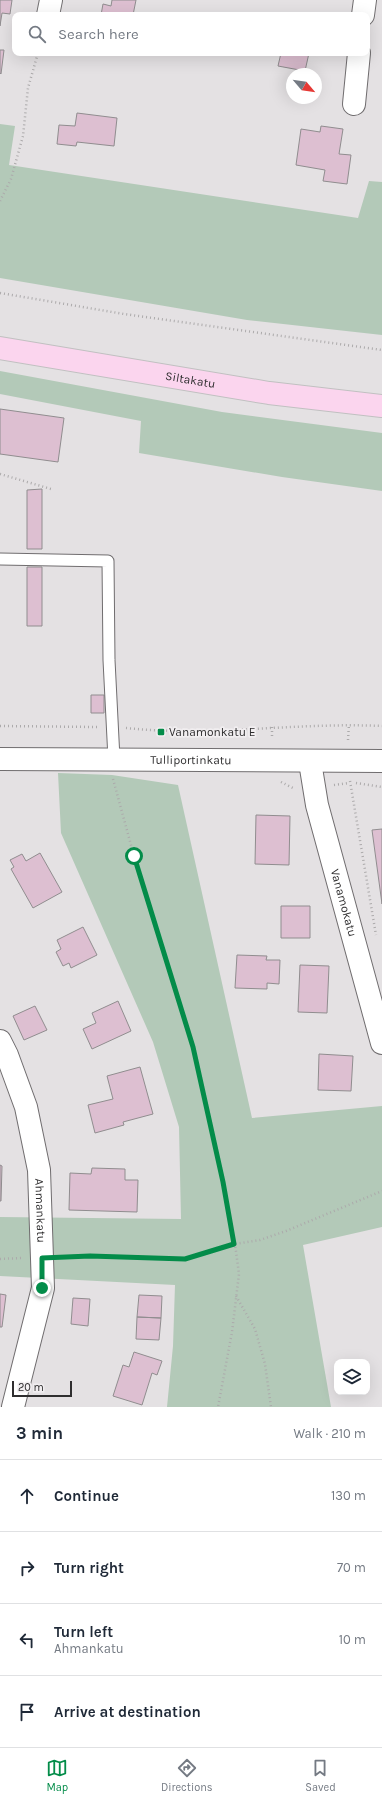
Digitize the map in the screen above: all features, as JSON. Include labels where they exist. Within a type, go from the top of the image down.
[{"type":"main road","name":"Siltakatu","points":[[0,348],[270,393],[382,406]]},
{"type":"street","points":[[49,12],[51,0]]},
{"type":"street","points":[[363,12],[365,0]]},
{"type":"street","points":[[354,104],[359,56]]},
{"type":"street","name":"Tulliportinkatu","points":[[0,759],[113,767],[382,761]]},
{"type":"street","name":"Vanamokatu","points":[[310,762],[317,805],[382,1043]]},
{"type":"street","name":"Ahmankatu","points":[[0,1041],[7,1055],[26,1107],[39,1170],[42,1288],[14,1407]]},
{"type":"lane","points":[[0,559],[108,561],[109,660],[113,727],[113,767]]},
{"type":"path","points":[[0,201],[11,179],[23,136],[28,88],[37,56]]},
{"type":"path","points":[[0,293],[124,314],[382,350]]},
{"type":"path","points":[[0,474],[51,490]]},
{"type":"path","points":[[348,724],[347,761],[377,940]]},
{"type":"path","points":[[0,726],[113,727],[161,732],[348,724],[382,726]]},
{"type":"path","points":[[113,767],[134,856],[193,1047],[223,1182],[239,1274],[232,1332],[218,1407]]},
{"type":"path","points":[[340,785],[351,783],[382,787]]},
{"type":"path","points":[[0,1258],[90,1256],[185,1259],[234,1244],[260,1240],[286,1231],[382,1191]]},
{"type":"path","points":[[236,1296],[255,1329],[265,1364],[271,1407]]},
{"type":"green space","points":[[0,124],[15,126],[9,165],[358,218],[369,181],[382,182],[382,335],[247,320],[0,278]]},
{"type":"green space","points":[[0,371],[222,412],[382,433],[382,491],[282,477],[139,453],[141,421],[0,394]]},
{"type":"green space","points":[[58,773],[112,775],[178,785],[252,1118],[382,1106],[382,1227],[303,1245],[331,1407],[167,1407],[173,1346],[175,1285],[0,1276],[0,1217],[181,1219],[179,1127],[153,1042],[61,833]]},
{"type":"building","points":[[0,0],[12,0],[10,14],[2,13],[0,26]]},
{"type":"building","points":[[112,0],[136,0],[134,12],[102,12],[103,4],[111,6]]},
{"type":"building","points":[[0,50],[4,50],[1,74],[0,73]]},
{"type":"building","points":[[280,56],[308,56],[306,68],[289,68],[278,66]]},
{"type":"building","points":[[77,113],[117,118],[114,146],[77,142],[76,146],[57,144],[59,125],[75,126]]},
{"type":"building","points":[[321,126],[343,129],[339,154],[351,155],[347,184],[323,181],[325,170],[296,165],[301,129],[320,132]]},
{"type":"building","points":[[0,409],[64,418],[58,462],[0,454]]},
{"type":"building","points":[[42,489],[42,549],[27,549],[27,490]]},
{"type":"building","points":[[27,567],[42,567],[42,626],[27,626]]},
{"type":"building","points":[[91,695],[104,695],[104,713],[91,713]]},
{"type":"building","points":[[256,815],[290,816],[289,865],[255,864]]},
{"type":"building","points":[[382,829],[382,904],[372,830]]},
{"type":"building","points":[[40,853],[62,892],[33,908],[11,869],[14,867],[10,860],[22,854],[26,861]]},
{"type":"building","points":[[281,906],[310,906],[310,938],[281,938]]},
{"type":"building","points":[[83,927],[97,955],[71,968],[69,963],[63,966],[56,952],[61,949],[57,940]]},
{"type":"building","points":[[237,955],[267,956],[266,960],[280,960],[279,984],[267,983],[267,989],[235,988]]},
{"type":"building","points":[[300,965],[329,966],[327,1013],[298,1012]]},
{"type":"building","points":[[118,1001],[131,1031],[92,1049],[83,1029],[96,1023],[92,1013]]},
{"type":"building","points":[[35,1006],[47,1030],[24,1040],[13,1016]]},
{"type":"building","points":[[319,1054],[353,1056],[351,1091],[318,1090]]},
{"type":"building","points":[[140,1067],[153,1114],[123,1122],[124,1125],[95,1133],[88,1105],[113,1099],[107,1076]]},
{"type":"building","points":[[0,1165],[2,1166],[1,1201],[0,1201]]},
{"type":"building","points":[[92,1168],[125,1169],[125,1180],[138,1180],[137,1212],[69,1210],[70,1173],[91,1174]]},
{"type":"building","points":[[0,1294],[6,1295],[2,1327],[0,1327]]},
{"type":"building","points":[[139,1295],[162,1296],[161,1318],[137,1317]]},
{"type":"building","points":[[73,1298],[90,1299],[88,1326],[71,1324]]},
{"type":"building","points":[[137,1317],[161,1318],[159,1340],[136,1339]]},
{"type":"building","points":[[134,1352],[162,1361],[157,1375],[152,1373],[142,1405],[113,1396],[123,1365],[129,1367]]},
{"type":"place","name":"Vanamonkatu E","points":[[161,732]]},
{"type":"route","points":[[42,1288],[42,1258],[90,1256],[185,1259],[234,1244],[223,1182],[193,1047],[134,856]]}]
